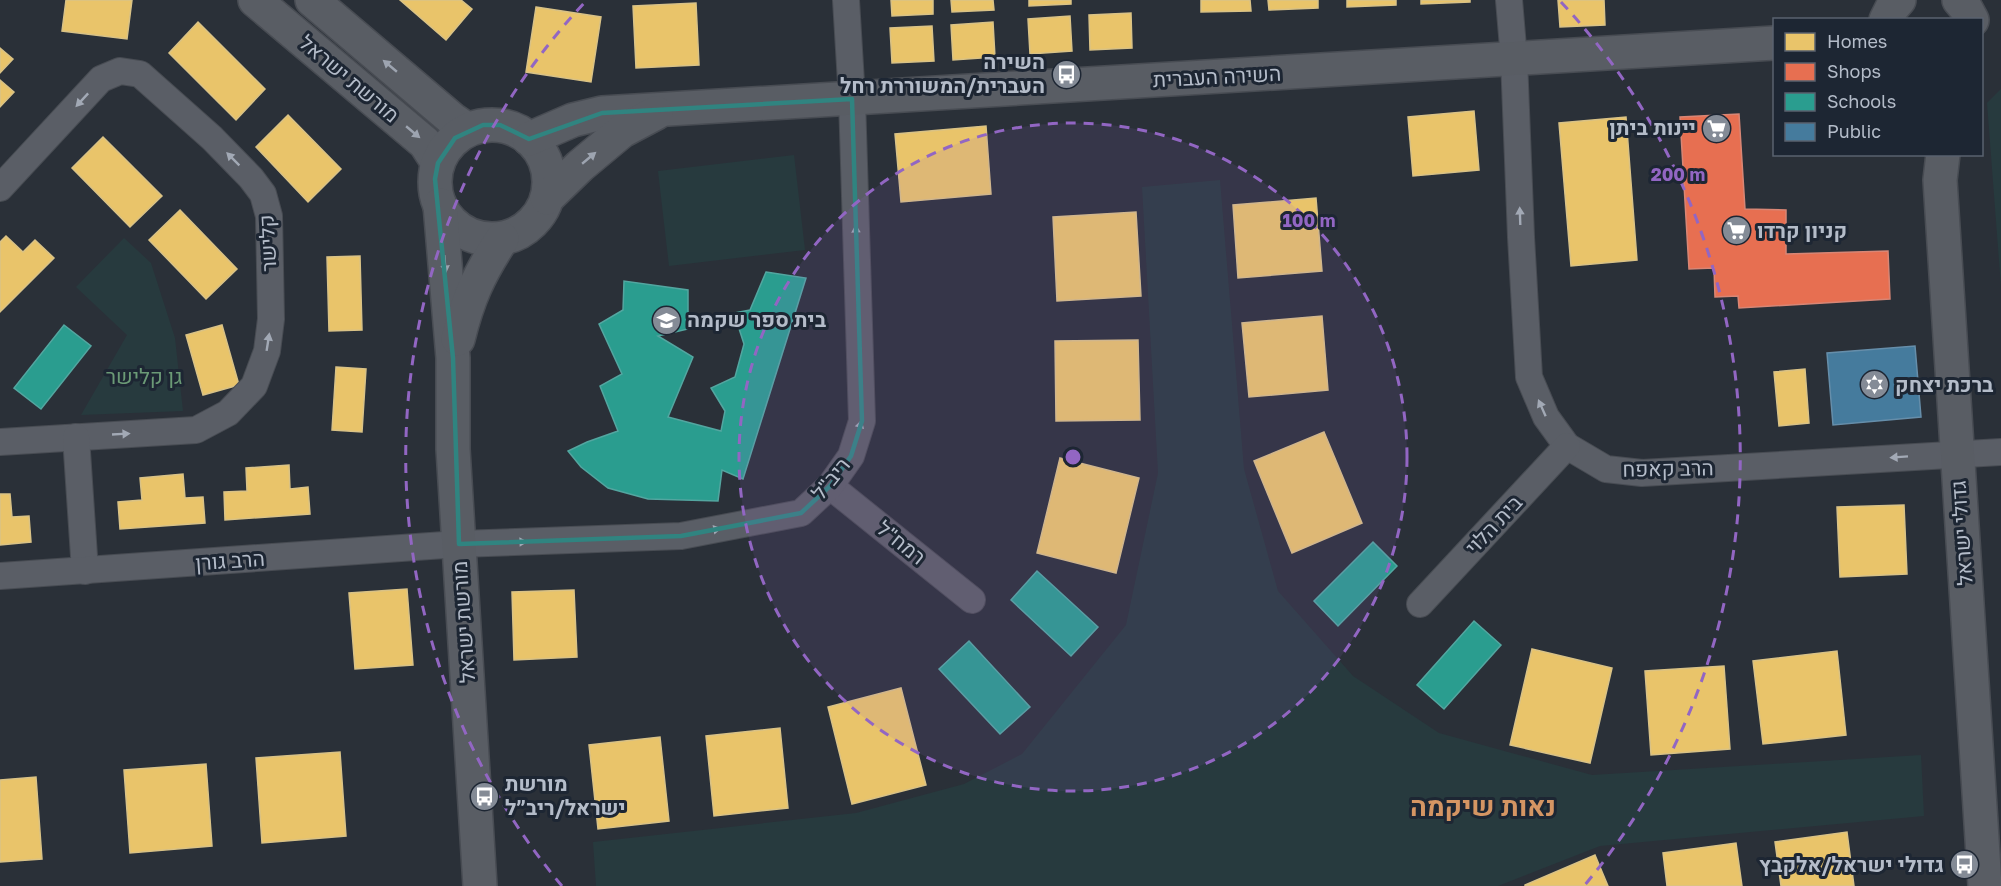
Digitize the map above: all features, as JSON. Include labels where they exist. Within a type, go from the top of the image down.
[{"type":"street","name":"מורשת ישראל","points":[[255,0],[425,143],[438,163]]},
{"type":"street","name":"מורשת ישראל","points":[[312,0],[468,130]]},
{"type":"street","name":"ריב\"ל","points":[[459,544],[681,536],[801,513],[830,486],[851,456],[862,421],[852,99],[846,0]]},
{"type":"street","name":"הרב קאפח","points":[[1509,0],[1514,59],[1521,248],[1529,377],[1546,417],[1567,446],[1606,469],[1642,473],[2001,452]]},
{"type":"street","points":[[1959,0],[1971,18]]},
{"type":"street","name":"השירה העברית","points":[[529,139],[573,120],[602,113],[1773,43]]},
{"type":"street","name":"קלישר","points":[[0,188],[101,79],[120,71],[140,74],[212,138],[251,178],[263,194],[270,216],[271,319],[267,351],[254,386],[228,413],[196,430],[0,442]]},
{"type":"street","name":"השירה העברית","points":[[547,198],[580,166],[622,131],[660,111]]},
{"type":"street","points":[[483,125],[500,125],[515,130],[529,139],[540,151],[547,166],[549,182],[547,198],[540,213],[530,225],[517,234],[487,239],[472,236],[458,229],[447,218],[440,206],[435,193],[438,163],[445,149],[455,138],[468,130],[483,125]]},
{"type":"street","name":"גדולי ישראל","points":[[1939,163],[1984,886]]},
{"type":"street","name":"מורשת ישראל","points":[[440,206],[453,358],[453,449],[480,886]]},
{"type":"street","name":"מורשת ישראל","points":[[453,358],[466,306],[483,267],[502,238]]},
{"type":"street","points":[[76,437],[85,571]]},
{"type":"street","name":"בית הלוי","points":[[1420,604],[1567,446]]},
{"type":"street","name":"רמח\"ל","points":[[830,486],[972,600]]},
{"type":"street","name":"הרב גורן","points":[[0,576],[459,544]]},
{"type":"highlighted area","points":[[852,99],[862,421],[851,456],[830,486],[801,513],[681,536],[459,544],[453,358],[435,179],[438,163],[455,138],[483,125],[500,125],[529,139],[602,113]]},
{"type":"green space","points":[[2001,89],[2001,287],[1987,103]]},
{"type":"green space","points":[[794,155],[805,250],[669,266],[658,171]]},
{"type":"green space","points":[[1220,180],[1244,469],[1278,591],[1353,676],[1439,733],[1592,775],[1921,755],[1924,816],[1600,846],[1498,886],[596,886],[593,842],[856,813],[964,784],[1022,754],[1126,625],[1158,473],[1142,187]]},
{"type":"green space","name":"גן קלישר","points":[[124,238],[151,263],[175,338],[183,411],[81,415],[127,335],[76,287]]},
{"type":"building: Homes","points":[[66,0],[132,0],[127,39],[62,31]]},
{"type":"building: Homes","points":[[400,0],[461,0],[472,9],[446,40]]},
{"type":"building: Homes","points":[[891,0],[933,0],[933,14],[892,16]]},
{"type":"building: Homes","points":[[951,0],[993,0],[994,10],[952,12]]},
{"type":"building: Homes","points":[[1029,0],[1071,0],[1071,4],[1029,6]]},
{"type":"building: Homes","points":[[1201,0],[1250,0],[1251,11],[1201,12]]},
{"type":"building: Homes","points":[[1268,0],[1318,0],[1318,8],[1269,10]]},
{"type":"building: Homes","points":[[1347,0],[1396,0],[1396,5],[1347,7]]},
{"type":"building: Homes","points":[[1421,0],[1470,0],[1470,2],[1421,4]]},
{"type":"building: Homes","points":[[1558,0],[1604,0],[1605,25],[1560,27]]},
{"type":"building: Homes","points":[[696,3],[699,65],[636,68],[633,6]]},
{"type":"building: Homes","points":[[536,7],[601,17],[591,82],[526,72]]},
{"type":"building: Homes","points":[[1131,13],[1132,48],[1090,50],[1089,15]]},
{"type":"building: Homes","points":[[1070,16],[1072,51],[1030,54],[1028,19]]},
{"type":"building: Homes","points":[[198,22],[265,89],[236,120],[169,53]]},
{"type":"building: Homes","points":[[993,22],[995,57],[953,60],[951,25]]},
{"type":"building: Homes","points":[[932,26],[934,61],[892,63],[890,28]]},
{"type":"building: Homes","points":[[0,48],[13,59],[0,73]]},
{"type":"building: Homes","points":[[0,80],[14,92],[0,107]]},
{"type":"building: Homes","points":[[1474,111],[1479,170],[1413,176],[1408,117]]},
{"type":"building: Homes","points":[[288,115],[341,169],[308,202],[256,147]]},
{"type":"building: Homes","points":[[1626,117],[1637,260],[1571,266],[1559,123]]},
{"type":"building: Homes","points":[[986,126],[991,194],[901,202],[895,134]]},
{"type":"building: Homes","points":[[103,137],[162,196],[130,227],[72,168]]},
{"type":"building: Homes","points":[[1316,198],[1322,271],[1238,278],[1233,205]]},
{"type":"building: Homes","points":[[180,210],[237,269],[206,299],[149,240]]},
{"type":"building: Homes","points":[[1136,212],[1141,296],[1057,301],[1053,217]]},
{"type":"building: Homes","points":[[6,236],[23,252],[35,240],[54,258],[0,312],[0,242]]},
{"type":"building: Homes","points":[[360,256],[362,330],[329,331],[327,257]]},
{"type":"building: Homes","points":[[1322,316],[1328,390],[1249,397],[1242,323]]},
{"type":"building: Homes","points":[[222,325],[239,385],[203,395],[186,335]]},
{"type":"building: Homes","points":[[1138,340],[1140,420],[1056,421],[1055,341]]},
{"type":"building: Homes","points":[[336,367],[366,369],[362,432],[332,430]]},
{"type":"building: Homes","points":[[1805,369],[1809,423],[1779,426],[1774,372]]},
{"type":"building: Homes","points":[[1324,432],[1362,523],[1292,553],[1254,461]]},
{"type":"building: Homes","points":[[1060,458],[1139,478],[1116,573],[1037,553]]},
{"type":"building: Homes","points":[[289,465],[290,489],[308,487],[310,514],[225,520],[224,492],[247,491],[246,468]]},
{"type":"building: Homes","points":[[183,474],[185,498],[203,497],[205,523],[120,529],[118,502],[142,500],[140,478]]},
{"type":"building: Homes","points":[[0,494],[10,494],[12,517],[29,516],[31,542],[0,545]]},
{"type":"building: Homes","points":[[1904,505],[1907,574],[1840,577],[1837,507]]},
{"type":"building: Homes","points":[[407,589],[413,665],[355,669],[349,593]]},
{"type":"building: Homes","points":[[574,590],[577,657],[514,660],[512,592]]},
{"type":"building: Homes","points":[[1532,649],[1612,668],[1590,763],[1510,745]]},
{"type":"building: Homes","points":[[1837,651],[1846,735],[1763,744],[1753,661]]},
{"type":"building: Homes","points":[[1724,666],[1730,749],[1651,755],[1645,671]]},
{"type":"building: Homes","points":[[901,688],[926,785],[852,804],[828,707]]},
{"type":"building: Homes","points":[[780,728],[788,808],[714,816],[706,736]]},
{"type":"building: Homes","points":[[660,737],[669,821],[598,829],[589,745]]},
{"type":"building: Homes","points":[[340,752],[346,836],[262,843],[256,758]]},
{"type":"building: Homes","points":[[206,764],[212,846],[130,853],[124,770]]},
{"type":"building: Homes","points":[[36,777],[42,859],[0,862],[0,780]]},
{"type":"building: Homes","points":[[1847,832],[1854,886],[1781,886],[1775,842]]},
{"type":"building: Homes","points":[[1736,843],[1742,886],[1667,886],[1663,853]]},
{"type":"building: Homes","points":[[1595,855],[1608,886],[1525,886],[1525,885]]},
{"type":"building: Shops","name":"קניון קרדו","points":[[1739,114],[1745,209],[1786,210],[1786,254],[1888,251],[1890,299],[1739,308],[1738,296],[1715,297],[1714,268],[1689,269],[1680,117]]},
{"type":"building: Schools","points":[[766,272],[806,278],[743,479],[722,470],[718,501],[648,499],[608,488],[581,467],[568,451],[618,431],[600,386],[622,374],[599,324],[623,310],[624,281],[688,290],[688,329],[658,336],[693,357],[668,417],[721,431],[725,411],[711,388],[735,377],[744,344],[734,313],[750,310]]},
{"type":"building: Schools","points":[[64,325],[91,346],[41,409],[14,388]]},
{"type":"building: Schools","points":[[1373,542],[1397,566],[1338,626],[1314,601]]},
{"type":"building: Schools","points":[[1037,571],[1098,627],[1071,656],[1011,600]]},
{"type":"building: Schools","points":[[1474,621],[1501,645],[1444,709],[1417,685]]},
{"type":"building: Schools","points":[[969,641],[1030,707],[1000,734],[939,669]]},
{"type":"building: Public","name":"ברכת יצחק","points":[[1915,346],[1921,417],[1833,425],[1827,353]]},
{"type":"place","name":"השירה העברית/המשוררת רחל","points":[[1066,74]]},
{"type":"place","name":"יינות ביתן","points":[[1717,128]]},
{"type":"place","name":"קניון קרדו","points":[[1736,231]]},
{"type":"place","name":"בית ספר שקמה","points":[[666,320]]},
{"type":"place","name":"ברכת יצחק","points":[[1874,385]]},
{"type":"place","name":"מורשת ישראל/ריב״ל","points":[[484,796]]},
{"type":"place","name":"גדולי ישראל/אלקבץ","points":[[1965,865]]},
{"type":"district","name":"נאות שיקמה","points":[[1483,807]]}]
